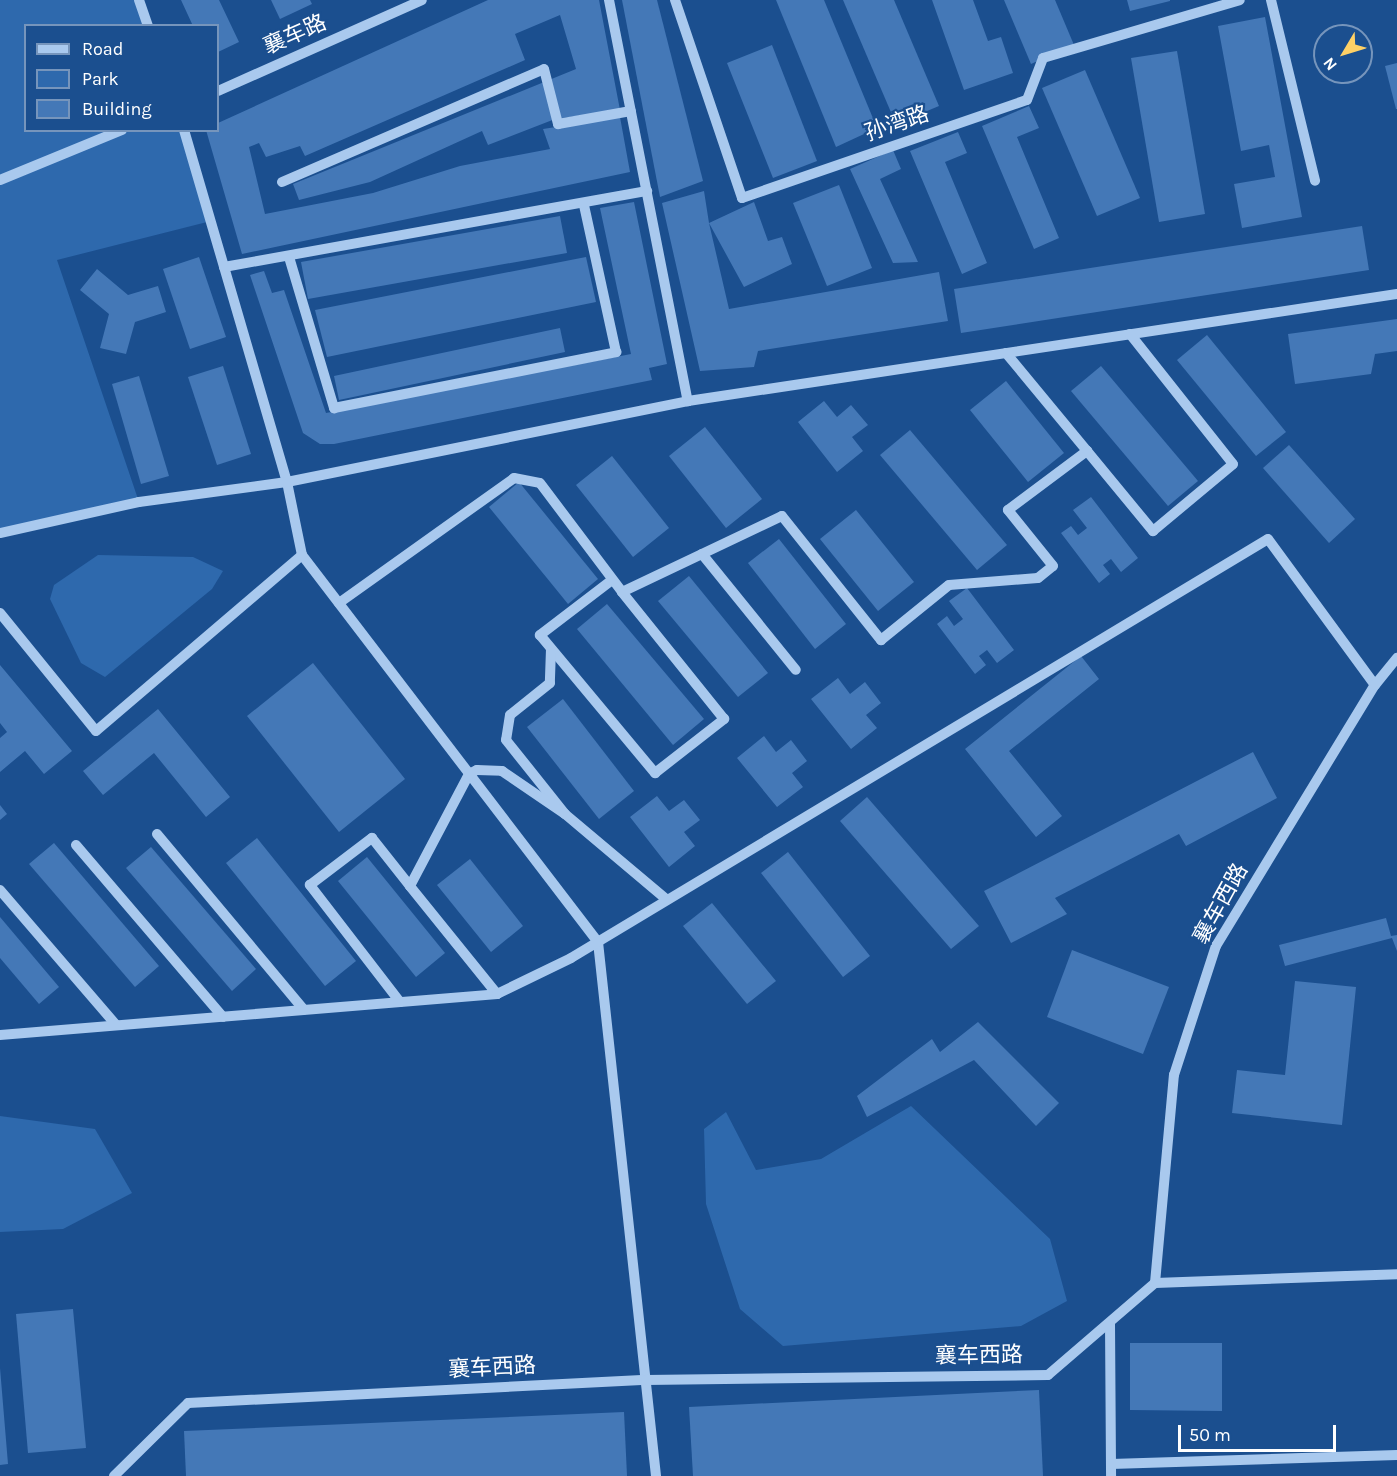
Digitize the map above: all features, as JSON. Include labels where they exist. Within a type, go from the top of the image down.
[{"type":"street","points":[[139,0],[147,24]]},
{"type":"street","name":"襄车路","points":[[219,91],[422,0]]},
{"type":"street","points":[[609,0],[688,401]]},
{"type":"street","name":"孙湾路","points":[[675,0],[742,198],[1027,100],[1043,58],[1240,0]]},
{"type":"street","points":[[1271,0],[1315,181]]},
{"type":"street","points":[[282,182],[544,69],[558,124],[631,111]]},
{"type":"street","points":[[0,180],[117,132]]},
{"type":"street","points":[[185,132],[287,482],[302,555],[598,942],[656,1476]]},
{"type":"street","points":[[224,267],[647,191]]},
{"type":"street","points":[[289,257],[334,408],[616,352],[584,204]]},
{"type":"street","points":[[0,532],[139,502],[287,482],[688,401],[1397,294]]},
{"type":"street","points":[[1005,353],[1153,531],[1233,464],[1130,334]]},
{"type":"street","points":[[622,592],[782,516],[880,640],[949,585],[1038,578],[1053,566],[1008,510],[1087,451]]},
{"type":"street","points":[[339,603],[514,478],[540,483],[612,580],[724,719],[655,773],[540,635],[612,580]]},
{"type":"street","points":[[0,1035],[497,994],[598,942],[1268,539],[1375,684]]},
{"type":"street","points":[[702,554],[796,670]]},
{"type":"street","points":[[1,617],[96,731],[302,555]]},
{"type":"street","points":[[551,649],[550,683],[510,715],[506,740],[565,814]]},
{"type":"street","name":"襄车西路","points":[[114,1476],[188,1403],[646,1380],[1048,1375],[1155,1283],[1174,1075],[1216,946],[1375,684],[1397,658]]},
{"type":"street","points":[[410,886],[469,774],[477,770],[501,771],[565,814],[667,900]]},
{"type":"street","points":[[157,834],[304,1010]]},
{"type":"street","points":[[400,1002],[310,885],[372,838],[497,994]]},
{"type":"street","points":[[76,844],[223,1017]]},
{"type":"street","points":[[0,890],[116,1025]]},
{"type":"street","points":[[1155,1283],[1397,1274]]},
{"type":"street","points":[[1110,1324],[1111,1476]]},
{"type":"street","points":[[1111,1464],[1397,1455]]},
{"type":"green space","points":[[0,0],[139,0],[148,24],[24,24],[24,132],[184,132],[211,221],[57,260],[139,502],[0,533]]},
{"type":"green space","points":[[98,555],[193,557],[223,571],[212,589],[105,677],[81,663],[50,599],[54,585]]},
{"type":"green space","points":[[911,1106],[1050,1239],[1067,1301],[1021,1326],[783,1346],[740,1309],[706,1204],[704,1129],[726,1112],[756,1170],[821,1159]]},
{"type":"green space","points":[[0,1116],[95,1129],[132,1193],[63,1229],[0,1232]]},
{"type":"building","points":[[181,0],[219,0],[239,42],[219,52],[219,24],[192,24]]},
{"type":"building","points":[[271,0],[310,0],[312,4],[280,19]]},
{"type":"building","points":[[488,0],[599,0],[620,110],[555,119],[488,145],[482,131],[370,182],[299,200],[293,184],[576,69],[560,15],[515,34],[525,60],[305,156],[300,146],[266,157],[259,143],[249,147],[265,214],[373,193],[460,166],[550,149],[543,129],[620,117],[630,172],[242,254],[207,132],[219,132],[219,123]]},
{"type":"building","points":[[622,0],[657,0],[703,181],[660,197]]},
{"type":"building","points":[[776,0],[824,0],[877,128],[836,147]]},
{"type":"building","points":[[843,0],[894,0],[939,106],[896,124]]},
{"type":"building","points":[[932,0],[973,0],[988,41],[1001,37],[1013,73],[964,90]]},
{"type":"building","points":[[1004,0],[1055,0],[1074,45],[1031,64]]},
{"type":"building","points":[[1127,0],[1170,0],[1170,1],[1130,11]]},
{"type":"building","points":[[1265,17],[1302,217],[1242,228],[1234,184],[1275,177],[1269,145],[1241,151],[1218,26]]},
{"type":"building","points":[[772,45],[817,161],[773,178],[727,63]]},
{"type":"building","points":[[1177,51],[1205,214],[1159,222],[1131,58]]},
{"type":"building","points":[[1397,63],[1397,109],[1396,109],[1385,66]]},
{"type":"building","points":[[1085,70],[1140,198],[1097,216],[1042,88]]},
{"type":"building","points":[[1029,106],[1039,128],[1017,137],[1059,238],[1034,249],[982,126]]},
{"type":"building","points":[[958,132],[967,153],[945,162],[987,263],[962,274],[910,151]]},
{"type":"building","points":[[893,150],[901,169],[880,179],[918,262],[893,263],[850,169]]},
{"type":"building","points":[[839,185],[872,268],[827,286],[793,203]]},
{"type":"building","points":[[704,191],[729,309],[939,272],[948,321],[758,351],[754,367],[700,371],[662,203]]},
{"type":"building","points":[[634,202],[667,364],[649,368],[652,380],[334,444],[320,444],[303,433],[250,275],[264,271],[272,293],[284,290],[326,413],[631,354],[600,208]]},
{"type":"building","points":[[754,202],[768,241],[782,237],[792,264],[744,287],[709,223]]},
{"type":"building","points":[[560,216],[567,253],[308,299],[301,262]]},
{"type":"building","points":[[1362,226],[1369,270],[961,333],[954,289]]},
{"type":"building","points":[[199,257],[226,337],[190,349],[163,269]]},
{"type":"building","points":[[586,257],[596,302],[327,357],[315,310]]},
{"type":"building","points":[[97,269],[128,295],[158,286],[166,312],[135,322],[126,354],[100,348],[109,314],[80,290]]},
{"type":"building","points":[[1397,319],[1397,351],[1375,354],[1371,374],[1295,384],[1288,334]]},
{"type":"building","points":[[560,328],[565,352],[339,400],[334,376]]},
{"type":"building","points":[[1207,335],[1286,432],[1256,456],[1177,360]]},
{"type":"building","points":[[223,366],[251,454],[217,465],[188,377]]},
{"type":"building","points":[[1101,366],[1198,481],[1168,506],[1071,391]]},
{"type":"building","points":[[139,376],[169,476],[141,484],[112,384]]},
{"type":"building","points":[[1006,381],[1064,453],[1028,482],[970,410]]},
{"type":"building","points":[[824,401],[837,417],[851,405],[868,425],[852,437],[863,451],[837,472],[798,422]]},
{"type":"building","points":[[705,427],[762,499],[726,528],[669,456]]},
{"type":"building","points":[[910,430],[1007,545],[977,570],[880,455]]},
{"type":"building","points":[[1289,445],[1355,519],[1329,543],[1263,468]]},
{"type":"building","points":[[612,456],[669,528],[633,557],[576,485]]},
{"type":"building","points":[[519,482],[598,579],[568,604],[489,507]]},
{"type":"building","points":[[1091,497],[1138,558],[1121,572],[1111,559],[1103,565],[1110,574],[1099,583],[1061,533],[1071,526],[1078,535],[1087,528],[1073,510]]},
{"type":"building","points":[[856,510],[914,582],[878,611],[820,539]]},
{"type":"building","points":[[779,539],[846,624],[815,649],[748,563]]},
{"type":"building","points":[[689,576],[768,673],[738,697],[658,601]]},
{"type":"building","points":[[967,588],[1014,650],[997,663],[987,650],[979,656],[986,665],[975,674],[937,624],[947,616],[954,626],[963,619],[949,601]]},
{"type":"building","points":[[607,604],[704,719],[673,745],[577,629]]},
{"type":"building","points":[[1081,656],[1099,679],[1009,751],[1062,816],[1036,837],[965,749]]},
{"type":"building","points":[[313,663],[405,779],[339,832],[247,716]]},
{"type":"building","points":[[0,665],[72,751],[44,774],[25,751],[0,772],[0,738],[7,732],[0,723]]},
{"type":"building","points":[[838,678],[850,694],[865,682],[881,703],[866,715],[877,728],[851,749],[811,699]]},
{"type":"building","points":[[563,699],[634,791],[599,819],[527,727]]},
{"type":"building","points":[[158,709],[230,797],[206,817],[154,753],[103,795],[83,771]]},
{"type":"building","points":[[764,736],[776,752],[791,740],[807,761],[792,773],[803,787],[777,807],[737,758]]},
{"type":"building","points":[[1253,752],[1277,798],[1186,846],[1179,834],[1055,898],[1067,914],[1011,943],[984,891]]},
{"type":"building","points":[[657,796],[669,811],[684,800],[700,820],[684,832],[695,846],[669,867],[630,817]]},
{"type":"building","points":[[867,797],[979,926],[951,949],[840,821]]},
{"type":"building","points":[[0,805],[7,814],[0,820]]},
{"type":"building","points":[[257,838],[356,961],[325,986],[226,863]]},
{"type":"building","points":[[54,843],[159,966],[135,987],[29,864]]},
{"type":"building","points":[[151,847],[256,969],[232,991],[126,868]]},
{"type":"building","points":[[788,852],[870,956],[843,977],[761,873]]},
{"type":"building","points":[[367,857],[445,953],[416,977],[338,881]]},
{"type":"building","points":[[470,859],[523,926],[491,952],[437,885]]},
{"type":"building","points":[[712,903],[776,981],[747,1004],[683,926]]},
{"type":"building","points":[[0,917],[59,987],[39,1004],[0,958]]},
{"type":"building","points":[[1386,918],[1391,936],[1397,935],[1397,951],[1392,938],[1285,966],[1279,945]]},
{"type":"building","points":[[1072,950],[1169,987],[1143,1054],[1047,1017]]},
{"type":"building","points":[[1295,981],[1356,987],[1342,1125],[1232,1113],[1237,1070],[1285,1075]]},
{"type":"building","points":[[978,1022],[1059,1103],[1036,1126],[974,1060],[867,1117],[857,1096],[932,1039],[940,1052]]},
{"type":"building","points":[[73,1309],[86,1448],[28,1453],[16,1314]]},
{"type":"building","points":[[1130,1343],[1222,1343],[1222,1411],[1130,1410]]},
{"type":"building","points":[[0,1368],[8,1464],[0,1465]]},
{"type":"building","points":[[1039,1390],[1043,1476],[693,1476],[689,1407]]},
{"type":"building","points":[[624,1412],[627,1476],[186,1476],[184,1431]]}]
